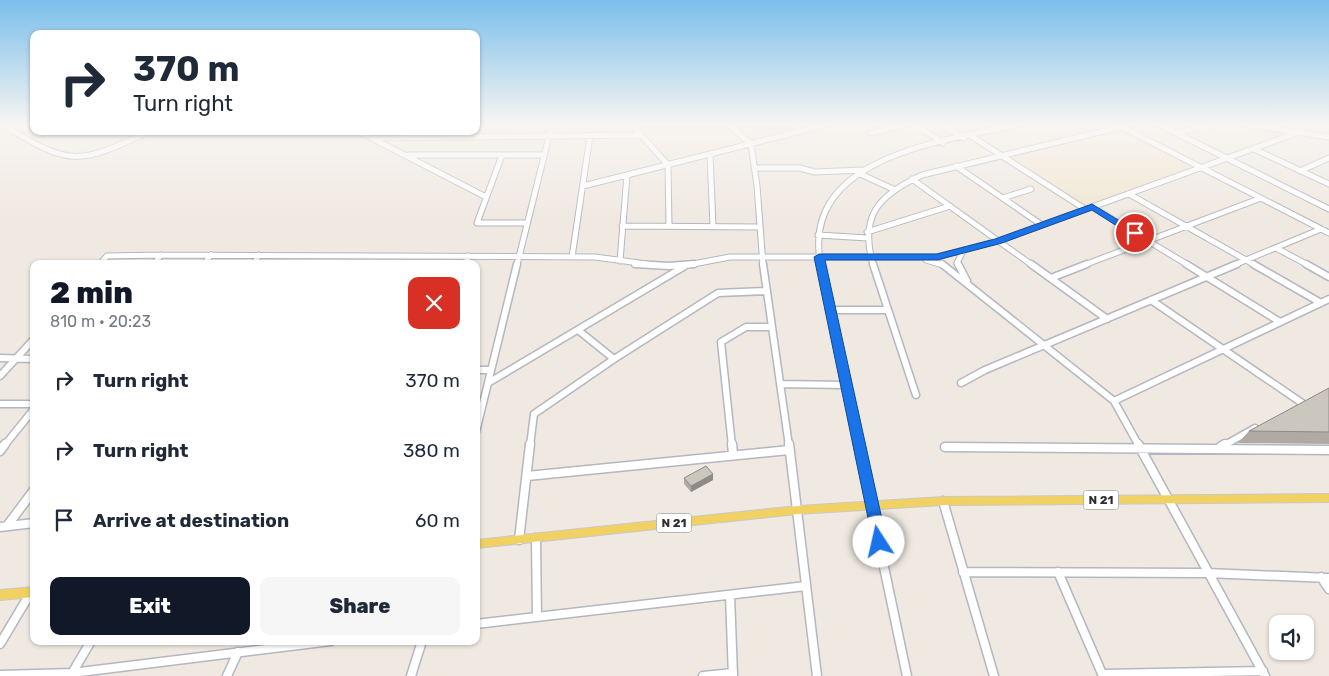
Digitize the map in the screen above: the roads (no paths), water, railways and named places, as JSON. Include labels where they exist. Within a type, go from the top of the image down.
[{"type":"main road","name":"N 21","points":[[480,544],[798,510],[944,501],[1329,498]]},
{"type":"main road","points":[[0,595],[30,592]]},
{"type":"street","points":[[71,156],[79,158],[93,156]]},
{"type":"street","points":[[407,156],[486,197]]},
{"type":"street","points":[[502,156],[477,223],[528,224]]},
{"type":"street","points":[[480,416],[544,156]]},
{"type":"street","points":[[572,257],[587,156]]},
{"type":"street","points":[[659,156],[668,165],[669,226]]},
{"type":"street","points":[[582,186],[704,156]]},
{"type":"street","points":[[710,156],[713,226]]},
{"type":"street","points":[[752,156],[762,257],[798,510],[817,676]]},
{"type":"street","points":[[898,156],[860,171],[833,195],[822,217],[818,235],[819,257],[844,385],[872,505],[908,676]]},
{"type":"street","points":[[916,395],[870,258],[867,232],[874,210],[893,189],[912,179],[956,166],[1002,156],[1085,209]]},
{"type":"street","points":[[1177,156],[1329,233]]},
{"type":"street","points":[[1221,156],[1329,209]]},
{"type":"street","points":[[104,260],[107,256],[161,255],[595,257],[639,265],[685,266],[722,258],[937,257],[998,241],[1234,156]]},
{"type":"street","points":[[1268,156],[1329,184]]},
{"type":"street","points":[[1300,171],[1329,159]]},
{"type":"street","points":[[956,166],[1042,225]]},
{"type":"street","points":[[754,168],[800,168],[815,172],[860,171],[893,189]]},
{"type":"street","points":[[620,261],[627,175]]},
{"type":"street","points":[[912,179],[1107,318]]},
{"type":"street","points":[[1003,198],[1031,189]]},
{"type":"street","points":[[1129,194],[1321,302]]},
{"type":"street","points":[[1051,278],[1261,198]]},
{"type":"street","points":[[867,232],[950,206]]},
{"type":"street","points":[[1092,207],[1280,322]]},
{"type":"street","points":[[622,226],[759,226]]},
{"type":"street","points":[[961,383],[985,370],[1321,229]]},
{"type":"street","points":[[818,235],[868,238]]},
{"type":"street","points":[[1276,248],[1329,277]]},
{"type":"street","points":[[963,251],[957,263],[969,284]]},
{"type":"street","points":[[157,260],[161,255]]},
{"type":"street","points":[[207,260],[211,255]]},
{"type":"street","points":[[256,260],[259,255]]},
{"type":"street","points":[[314,260],[317,256]]},
{"type":"street","points":[[467,260],[468,256]]},
{"type":"street","points":[[915,258],[940,263],[969,284],[1114,401],[1169,500],[1206,572],[1264,674],[1103,675],[1058,572]]},
{"type":"street","points":[[488,383],[685,266]]},
{"type":"street","points":[[519,540],[534,414],[614,358],[718,293],[767,291]]},
{"type":"street","points":[[1114,401],[1329,299]]},
{"type":"street","points":[[1151,300],[1223,349],[1306,401],[1294,407]]},
{"type":"street","points":[[829,310],[888,310]]},
{"type":"street","points":[[732,454],[722,342],[746,327],[772,327]]},
{"type":"street","points":[[578,330],[614,358]]},
{"type":"street","points":[[0,376],[30,343]]},
{"type":"street","points":[[0,358],[30,359]]},
{"type":"street","points":[[480,370],[491,370]]},
{"type":"street","points":[[780,384],[844,385]]},
{"type":"street","points":[[0,404],[30,404]]},
{"type":"street","points":[[0,451],[30,414]]},
{"type":"street","points":[[1219,448],[1260,425]]},
{"type":"street","points":[[945,447],[1139,447],[1329,450]]},
{"type":"street","points":[[527,476],[732,454],[789,450]]},
{"type":"street","points":[[3,526],[30,495]]},
{"type":"street","points":[[944,501],[994,676]]},
{"type":"street","points":[[3,526],[30,523]]},
{"type":"street","points":[[536,538],[537,617]]},
{"type":"street","points":[[963,572],[1206,572],[1325,577],[1329,589]]},
{"type":"street","points":[[480,624],[806,586]]},
{"type":"street","points":[[703,676],[733,675],[730,594]]},
{"type":"street","points":[[0,644],[30,595]]},
{"type":"street","points":[[71,674],[89,645]]},
{"type":"street","points":[[0,675],[71,674],[298,645]]},
{"type":"street","points":[[411,676],[421,645]]},
{"type":"street","points":[[227,676],[238,652]]}]
